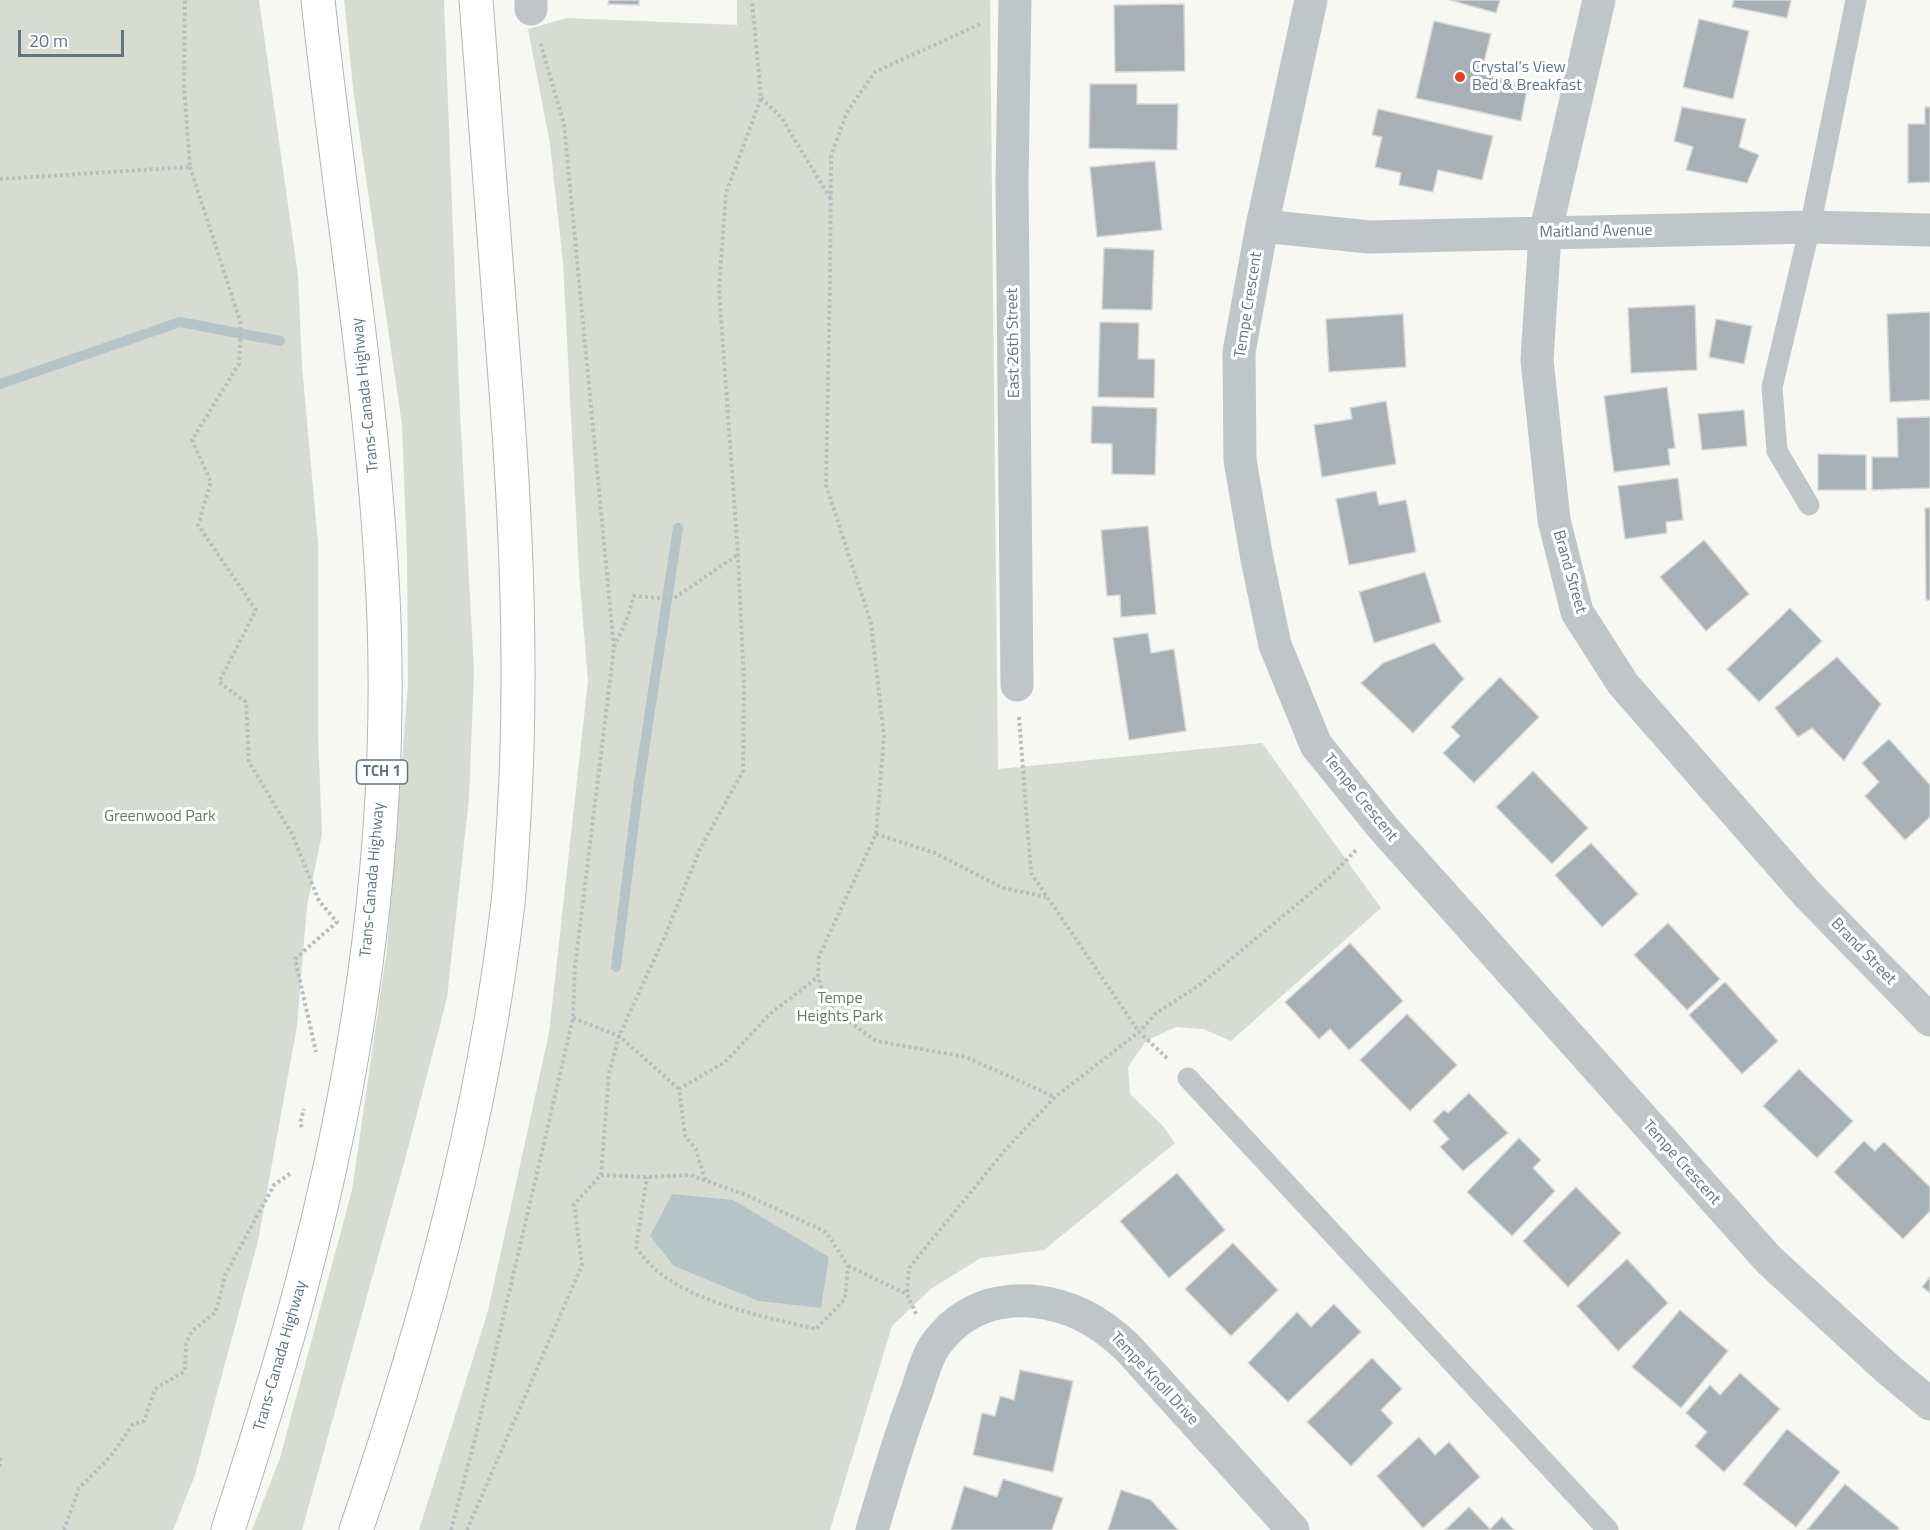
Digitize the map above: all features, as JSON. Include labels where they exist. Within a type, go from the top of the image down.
[{"type":"highway","name":"Trans-Canada Highway","points":[[228,1530],[301,1289],[333,1149],[359,1017],[377,873],[383,756],[384,624],[377,486],[318,0]]},
{"type":"highway","points":[[356,1530],[422,1323],[459,1180],[489,1036],[508,900],[517,762],[519,623],[513,482],[476,0]]},
{"type":"street","name":"East 26th Street","points":[[1015,0],[1012,193],[1017,685]]},
{"type":"street","name":"Tempe Crescent","points":[[1311,0],[1262,226],[1239,352],[1240,460],[1257,559],[1275,645],[1316,745],[1384,829],[1769,1260],[1889,1370],[1930,1404]]},
{"type":"street","name":"Brand Street","points":[[1599,0],[1545,234],[1538,360],[1554,520],[1577,612],[1623,684],[1807,894],[1930,1020]]},
{"type":"street","name":"Maitland Avenue","points":[[1262,226],[1369,237],[1810,227],[1930,230]]},
{"type":"street","name":"Tempe Knoll Drive","points":[[872,1530],[907,1416],[932,1351],[950,1328],[973,1311],[998,1303],[1024,1301],[1051,1303],[1078,1313],[1106,1328],[1127,1347],[1293,1530]]},
{"type":"lane","points":[[1809,505],[1777,451],[1772,387],[1810,227],[1856,0]]},
{"type":"lane","points":[[1188,1078],[1608,1530]]},
{"type":"path","points":[[185,0],[184,85],[190,167],[241,324],[239,364],[192,440],[211,482],[198,525],[256,610],[219,682],[246,702],[249,762],[292,834],[319,900],[337,921],[295,959],[317,1059]]},
{"type":"path","points":[[467,1530],[582,1265],[574,1204],[601,1175],[609,1073],[619,1036],[665,936],[700,849],[743,771],[744,685],[738,554],[719,290],[726,194],[761,98],[752,0]]},
{"type":"path","points":[[451,1530],[476,1435],[573,1018],[575,967],[614,648],[564,124],[531,4]]},
{"type":"path","points":[[1014,40],[984,22],[875,72],[847,112],[831,156],[826,485],[871,623],[884,736],[876,834],[819,956],[818,977],[828,1006],[876,1041],[966,1057],[1054,1097]]},
{"type":"path","points":[[761,98],[781,117],[831,199]]},
{"type":"path","points":[[0,179],[190,167]]},
{"type":"path","points":[[614,648],[626,622],[634,596],[673,599],[738,554]]},
{"type":"path","points":[[1017,685],[1031,873],[1139,1032],[1188,1078]]},
{"type":"path","points":[[876,834],[935,853],[1003,888],[1047,897]]},
{"type":"path","points":[[932,1351],[907,1294],[909,1268],[1006,1149],[1054,1097],[1139,1032],[1156,1013],[1201,984],[1330,878],[1360,847]]},
{"type":"path","points":[[679,1089],[725,1062],[771,1013],[818,977]]},
{"type":"path","points":[[573,1018],[619,1036],[679,1089],[685,1135],[696,1150],[705,1180]]},
{"type":"path","points":[[303,1130],[300,1123],[306,1101]]},
{"type":"path","points":[[64,1530],[79,1488],[110,1457],[133,1424],[144,1421],[155,1389],[184,1371],[186,1344],[192,1331],[216,1312],[225,1275],[274,1185],[291,1173],[295,1164]]},
{"type":"path","points":[[601,1175],[647,1177],[690,1175],[746,1195],[826,1232],[848,1266],[907,1294]]},
{"type":"path","points":[[647,1177],[636,1247],[645,1261],[687,1291],[743,1311],[816,1329],[845,1299],[848,1266]]},
{"type":"path","points":[[0,1458],[0,1469]]},
{"type":"green space","name":"Greenwood Park","points":[[0,0],[259,0],[298,275],[302,366],[318,543],[318,735],[322,834],[307,906],[297,1026],[258,1241],[195,1475],[173,1530],[0,1530]]},
{"type":"green space","points":[[344,0],[444,0],[460,412],[474,671],[469,798],[447,998],[407,1152],[302,1530],[252,1530],[280,1458],[352,1190],[387,949],[408,685],[407,557],[402,425],[354,96]]},
{"type":"green space","name":"Tempe Heights Park","points":[[737,0],[990,0],[998,769],[1262,743],[1381,908],[1231,1041],[1203,1029],[1176,1027],[1146,1041],[1128,1067],[1130,1094],[1163,1126],[1175,1143],[1044,1250],[981,1258],[932,1288],[892,1326],[830,1530],[419,1530],[488,1311],[549,1033],[588,681],[579,572],[563,262],[550,144],[528,29],[567,18],[737,25]]},
{"type":"shaded area","points":[[672,1194],[733,1200],[829,1257],[821,1308],[759,1301],[674,1266],[650,1236]]},
{"type":"building","points":[[609,0],[639,0],[639,5],[608,4]]},
{"type":"building","points":[[1450,0],[1500,0],[1496,13]]},
{"type":"building","points":[[1734,0],[1791,0],[1787,18],[1732,7]]},
{"type":"building","points":[[1184,4],[1185,71],[1115,72],[1114,5]]},
{"type":"building","points":[[1699,19],[1749,31],[1733,99],[1683,87]]},
{"type":"building","points":[[1434,21],[1491,34],[1481,74],[1528,85],[1521,121],[1416,98]]},
{"type":"building","points":[[1090,84],[1137,84],[1137,104],[1178,104],[1177,150],[1089,148]]},
{"type":"building","points":[[1682,107],[1746,119],[1739,147],[1759,155],[1747,183],[1686,170],[1693,147],[1674,141]]},
{"type":"building","points":[[1925,107],[1930,107],[1930,182],[1908,183],[1908,124],[1925,124]]},
{"type":"building","points":[[1378,109],[1493,136],[1482,180],[1438,170],[1433,192],[1399,185],[1401,173],[1375,167],[1382,137],[1372,135]]},
{"type":"building","points":[[1155,161],[1162,230],[1097,237],[1090,167]]},
{"type":"building","points":[[1104,248],[1154,250],[1152,310],[1102,309]]},
{"type":"building","points":[[1695,305],[1697,370],[1631,373],[1628,308]]},
{"type":"building","points":[[1930,312],[1930,400],[1890,402],[1887,314]]},
{"type":"building","points":[[1403,314],[1406,367],[1329,372],[1326,319]]},
{"type":"building","points":[[1716,319],[1752,326],[1744,364],[1709,357]]},
{"type":"building","points":[[1100,322],[1139,323],[1138,359],[1155,359],[1154,398],[1098,397]]},
{"type":"building","points":[[1667,387],[1675,448],[1668,449],[1670,465],[1614,472],[1604,396]]},
{"type":"building","points":[[1386,401],[1396,464],[1322,477],[1314,425],[1352,419],[1350,408]]},
{"type":"building","points":[[1092,406],[1157,408],[1155,475],[1112,474],[1112,444],[1091,443]]},
{"type":"building","points":[[1744,410],[1747,446],[1702,450],[1698,414]]},
{"type":"building","points":[[1930,417],[1930,488],[1872,490],[1872,457],[1898,457],[1897,418]]},
{"type":"building","points":[[1818,454],[1866,455],[1866,490],[1818,490]]},
{"type":"building","points":[[1678,478],[1683,520],[1666,522],[1667,533],[1625,539],[1618,486]]},
{"type":"building","points":[[1376,491],[1379,505],[1406,500],[1416,552],[1349,565],[1336,499]]},
{"type":"building","points":[[1925,508],[1930,508],[1930,600],[1926,600]]},
{"type":"building","points":[[1148,526],[1156,614],[1121,617],[1120,595],[1107,596],[1101,530]]},
{"type":"building","points":[[1704,540],[1749,594],[1706,631],[1660,577]]},
{"type":"building","points":[[1425,572],[1441,622],[1374,643],[1359,592]]},
{"type":"building","points":[[1790,608],[1822,641],[1759,702],[1727,669]]},
{"type":"building","points":[[1148,633],[1151,653],[1174,649],[1186,731],[1129,740],[1113,638]]},
{"type":"building","points":[[1434,643],[1464,679],[1413,733],[1361,683],[1383,663]]},
{"type":"building","points":[[1837,657],[1881,704],[1844,761],[1812,728],[1798,737],[1775,708]]},
{"type":"building","points":[[1500,677],[1539,717],[1474,783],[1443,753],[1460,736],[1451,727]]},
{"type":"building","points":[[1889,739],[1930,785],[1930,817],[1905,840],[1865,796],[1879,782],[1862,763]]},
{"type":"building","points":[[1533,771],[1588,828],[1552,864],[1496,807]]},
{"type":"building","points":[[1591,843],[1638,894],[1602,927],[1555,875]]},
{"type":"building","points":[[1668,923],[1720,979],[1687,1010],[1634,955]]},
{"type":"building","points":[[1350,943],[1403,1001],[1349,1050],[1330,1029],[1319,1039],[1285,1002]]},
{"type":"building","points":[[1725,982],[1778,1041],[1742,1074],[1689,1015]]},
{"type":"building","points":[[1407,1014],[1457,1065],[1410,1111],[1360,1060]]},
{"type":"building","points":[[1799,1069],[1853,1121],[1817,1158],[1763,1106]]},
{"type":"building","points":[[1469,1093],[1508,1133],[1463,1171],[1440,1147],[1449,1139],[1433,1121],[1444,1110],[1448,1113]]},
{"type":"building","points":[[1519,1138],[1541,1160],[1533,1168],[1555,1191],[1512,1236],[1467,1192]]},
{"type":"building","points":[[1864,1141],[1875,1151],[1884,1142],[1930,1187],[1930,1211],[1903,1239],[1834,1172]]},
{"type":"building","points":[[1177,1173],[1225,1230],[1169,1278],[1120,1221]]},
{"type":"building","points":[[1576,1187],[1621,1233],[1568,1287],[1523,1241]]},
{"type":"building","points":[[1233,1243],[1278,1290],[1231,1336],[1185,1289]]},
{"type":"building","points":[[1627,1259],[1668,1303],[1618,1351],[1577,1306]]},
{"type":"building","points":[[1930,1277],[1930,1293],[1922,1287]]},
{"type":"building","points":[[1334,1304],[1361,1332],[1288,1402],[1248,1363],[1297,1312],[1311,1327]]},
{"type":"building","points":[[1680,1310],[1728,1351],[1681,1408],[1632,1367]]},
{"type":"building","points":[[1372,1358],[1402,1389],[1381,1410],[1393,1423],[1351,1466],[1307,1422]]},
{"type":"building","points":[[1020,1370],[1073,1381],[1053,1472],[973,1455],[982,1413],[995,1416],[1000,1396],[1014,1400]]},
{"type":"building","points":[[1740,1373],[1780,1409],[1724,1472],[1695,1446],[1707,1432],[1686,1413],[1710,1385],[1720,1395]]},
{"type":"building","points":[[1787,1429],[1840,1472],[1796,1527],[1743,1484]]},
{"type":"building","points":[[1419,1437],[1435,1455],[1449,1442],[1480,1477],[1423,1528],[1377,1476]]},
{"type":"building","points":[[1003,1479],[1063,1498],[1052,1530],[951,1530],[964,1486],[997,1497]]},
{"type":"building","points":[[1845,1484],[1899,1528],[1897,1530],[1807,1530]]},
{"type":"building","points":[[1121,1490],[1151,1500],[1178,1530],[1108,1530]]},
{"type":"building","points":[[1469,1507],[1490,1529],[1502,1517],[1514,1530],[1445,1530]]},
{"type":"waterway","points":[[0,384],[180,322],[280,341]]},
{"type":"waterway","points":[[616,967],[639,783],[678,528]]},
{"type":"place","name":"Crystal's View Bed & Breakfast","points":[[1460,77]]}]
